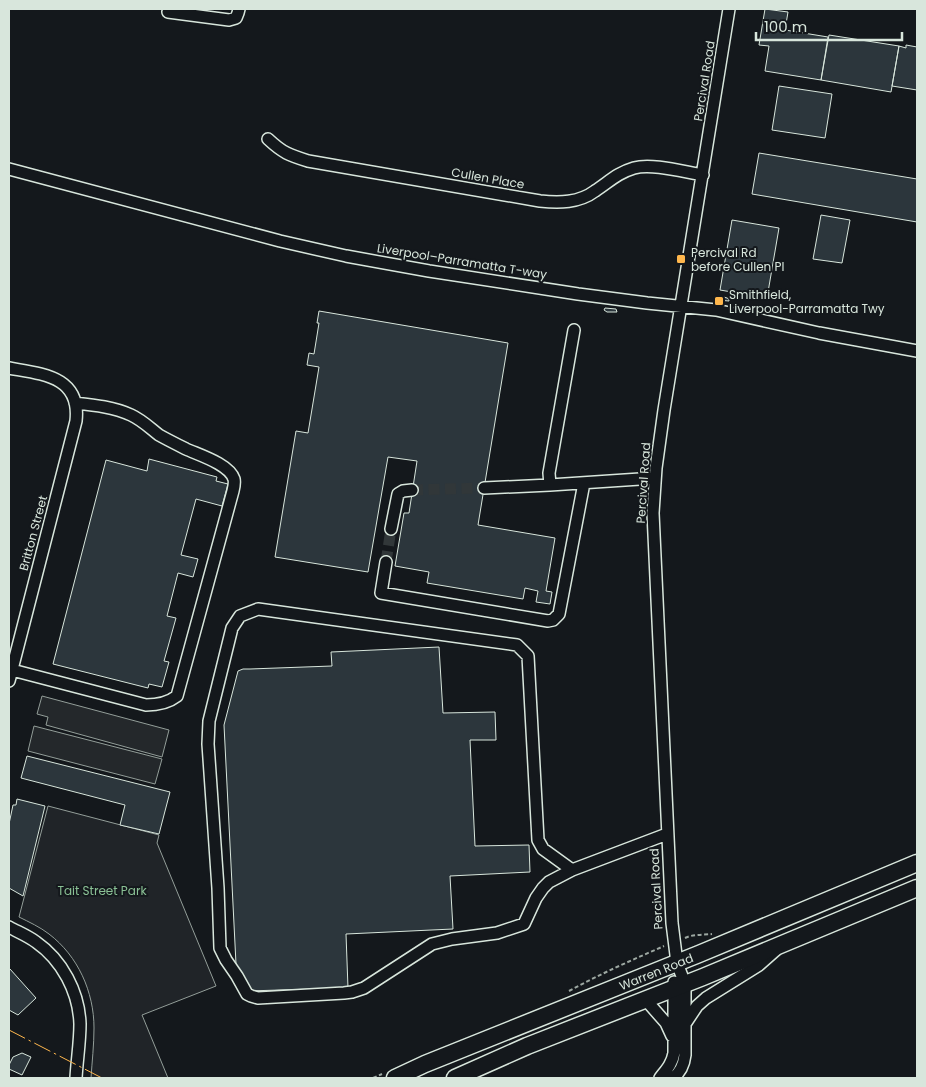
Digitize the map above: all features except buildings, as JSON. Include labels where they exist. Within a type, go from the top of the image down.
[{"type":"highway","name":"Warren Road","points":[[388,1076],[425,1064],[676,964],[917,863]]},
{"type":"highway","name":"Warren Road","points":[[455,1078],[527,1046],[783,944],[917,888]]},
{"type":"street","points":[[168,12],[229,20],[236,18],[239,9]]},
{"type":"street","name":"Percival Road","points":[[673,1078],[684,1063],[685,1024],[673,943],[654,556],[655,478],[664,410],[729,9]]},
{"type":"street","name":"Cullen Place","points":[[268,139],[290,156],[308,161],[540,201],[554,202],[585,197],[619,174],[637,167],[656,167],[702,175]]},
{"type":"street","name":"Liverpool–Parramatta T-way","points":[[9,169],[280,241],[346,256],[578,294],[716,310],[819,333],[917,351]]},
{"type":"street","points":[[550,485],[550,473],[574,330]]},
{"type":"street","name":"Britton Street","points":[[9,368],[43,374],[61,382],[72,391],[77,412],[10,676]]},
{"type":"street","points":[[10,676],[146,705],[163,703],[177,696],[233,491],[233,478],[215,461],[187,450],[160,435],[137,418],[125,413],[103,406],[75,403]]},
{"type":"street","points":[[484,488],[655,478]]},
{"type":"street","points":[[386,562],[381,588],[382,592],[548,621],[553,620],[558,614],[584,483]]},
{"type":"street","points":[[391,528],[398,494],[403,491],[412,490]]},
{"type":"street","points":[[572,870],[543,848],[538,840],[528,656],[517,645],[258,609],[240,616],[232,628],[209,721],[208,744],[218,888],[220,948],[247,994],[258,998],[352,992],[364,988],[432,944],[452,939],[497,933],[524,924],[536,898],[548,882],[572,870],[668,834]]},
{"type":"street","points":[[9,927],[36,942],[49,953],[70,983],[76,1000],[80,1023],[76,1078]]},
{"type":"street","points":[[685,1024],[697,1006],[706,998],[759,965],[783,944]]},
{"type":"street","name":"Percival Road","points":[[660,1078],[669,1066],[674,1053],[679,986]]},
{"type":"street","points":[[646,999],[666,1023],[674,1040]]},
{"type":"path","points":[[566,994],[596,976],[691,935],[716,934]]},
{"type":"path","points":[[373,1078],[388,1076]]},
{"type":"green space","name":"Tait Street Park","points":[[48,806],[159,835],[157,843],[216,986],[142,1015],[168,1078],[91,1078],[94,1034],[93,1015],[91,1001],[82,976],[76,964],[59,943],[42,929],[19,917]]},
{"type":"shaded area","points":[[42,696],[169,730],[162,757],[46,725],[48,717],[37,714]]},
{"type":"shaded area","points":[[34,726],[162,759],[155,784],[28,751]]},
{"type":"tunnel","points":[[412,490],[484,488]]},
{"type":"tunnel","points":[[386,562],[391,529]]},
{"type":"power","points":[[9,1030],[102,1078]]},
{"type":"place","name":"Percival Rd before Cullen Pl","points":[[681,259]]},
{"type":"place","name":"Smithfield, Liverpool-Parramatta Twy","points":[[719,301]]}]
